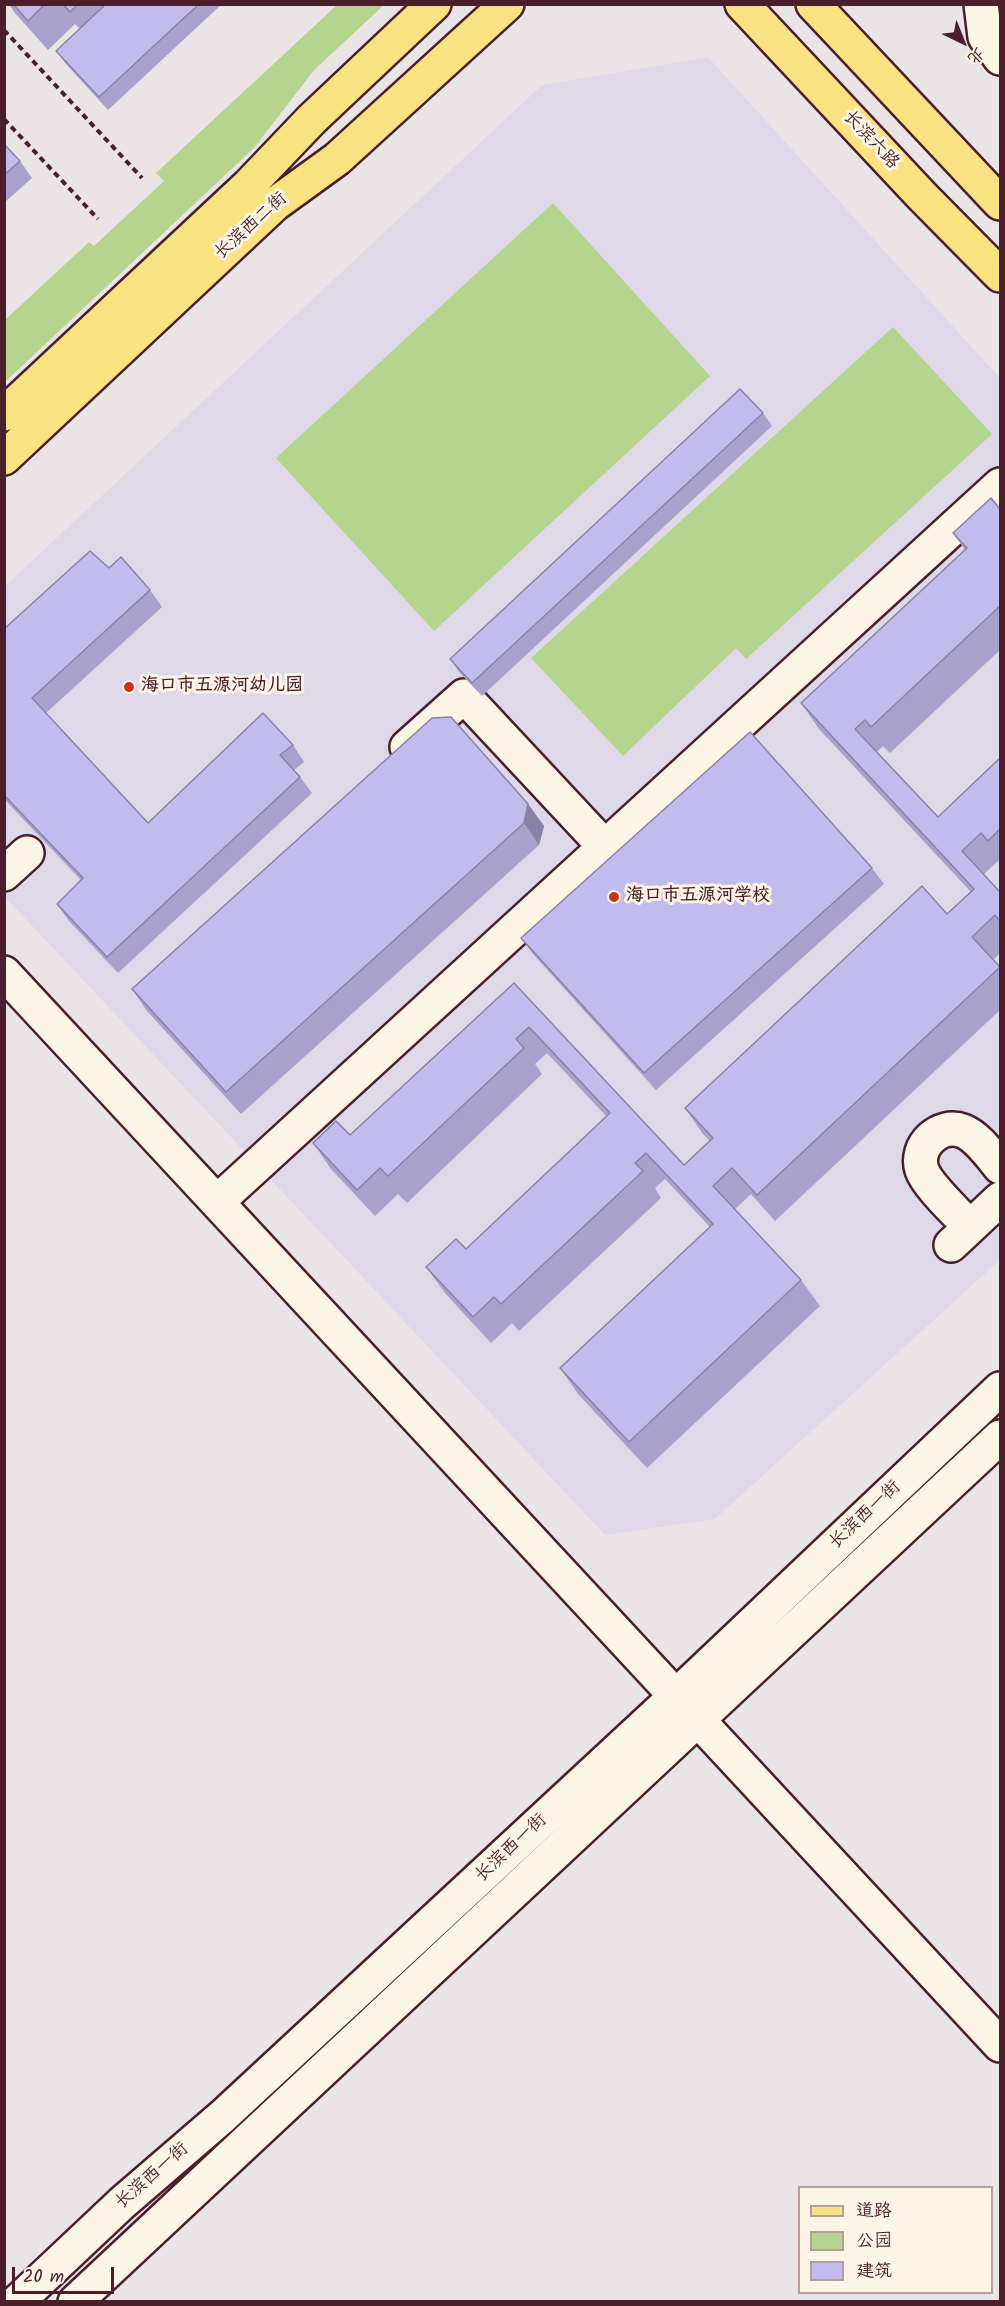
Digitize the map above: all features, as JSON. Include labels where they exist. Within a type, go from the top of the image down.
[{"type":"main road","name":"长滨西二街","points":[[4,414],[249,185],[312,119],[434,4]]},
{"type":"main road","name":"长滨西二街","points":[[4,458],[275,204],[337,159],[507,4]]},
{"type":"main road","name":"长滨六路","points":[[742,4],[922,196],[1000,275]]},
{"type":"main road","points":[[813,4],[1000,203]]},
{"type":"street","points":[[981,4],[985,37],[1000,58]]},
{"type":"street","points":[[217,1202],[1000,486]]},
{"type":"street","points":[[381,769],[464,696],[605,847]]},
{"type":"street","points":[[4,973],[1000,2045]]},
{"type":"street","points":[[998,1205],[961,1236],[926,1179],[920,1160],[922,1151],[933,1135],[943,1130],[954,1129],[973,1138],[1000,1167]]},
{"type":"street","name":"长滨西一街","points":[[75,2301],[688,1707],[1000,1389]]},
{"type":"street","name":"长滨西一街","points":[[16,2301],[122,2203],[1000,1437]]},
{"type":"path","points":[[4,30],[142,178]]},
{"type":"path","points":[[4,119],[98,219]]},
{"type":"shaded area","name":"海口市五源河学校","points":[[708,57],[1000,378],[1000,1260],[715,1519],[605,1535],[5,897],[5,586],[542,85]]},
{"type":"green space","points":[[337,5],[384,5],[314,70],[255,147],[5,382],[5,320],[89,242],[94,246],[164,181],[156,173]]},
{"type":"green space","points":[[553,203],[710,376],[434,631],[276,458]]},
{"type":"green space","points":[[893,327],[992,434],[746,659],[736,648],[623,756],[531,658]]},
{"type":"building","points":[[13,4],[45,4],[28,21]]},
{"type":"building","points":[[63,4],[78,4],[70,12]]},
{"type":"building","points":[[106,4],[199,4],[99,97],[56,51]]},
{"type":"building","points":[[4,144],[20,161],[4,175]]},
{"type":"building","points":[[740,389],[763,413],[472,683],[450,659]]},
{"type":"building","points":[[991,498],[1000,509],[1000,606],[871,727],[865,720],[855,729],[938,817],[1000,758],[1000,829],[988,841],[981,833],[962,851],[1000,892],[1000,921],[995,915],[972,937],[1000,967],[757,1195],[732,1168],[713,1186],[801,1280],[629,1442],[560,1368],[713,1224],[646,1153],[635,1163],[643,1171],[501,1304],[494,1297],[473,1317],[426,1267],[456,1239],[466,1249],[610,1113],[529,1027],[516,1039],[524,1048],[388,1176],[380,1168],[357,1190],[313,1143],[336,1121],[350,1135],[514,983],[684,1165],[713,1138],[685,1108],[922,886],[947,914],[974,889],[801,703],[967,548],[953,533]]},
{"type":"building","name":"海口市五源河幼儿园","points":[[90,551],[109,568],[121,557],[150,590],[32,698],[148,823],[263,713],[293,745],[280,755],[300,777],[107,957],[57,904],[83,878],[4,795],[4,629]]},
{"type":"building","points":[[451,717],[528,804],[524,823],[226,1092],[132,989],[432,718]]},
{"type":"building","points":[[750,732],[872,868],[644,1073],[521,938]]},
{"type":"place","name":"海口市五源河幼儿园","points":[[129,687]]},
{"type":"place","name":"海口市五源河学校","points":[[614,897]]}]
